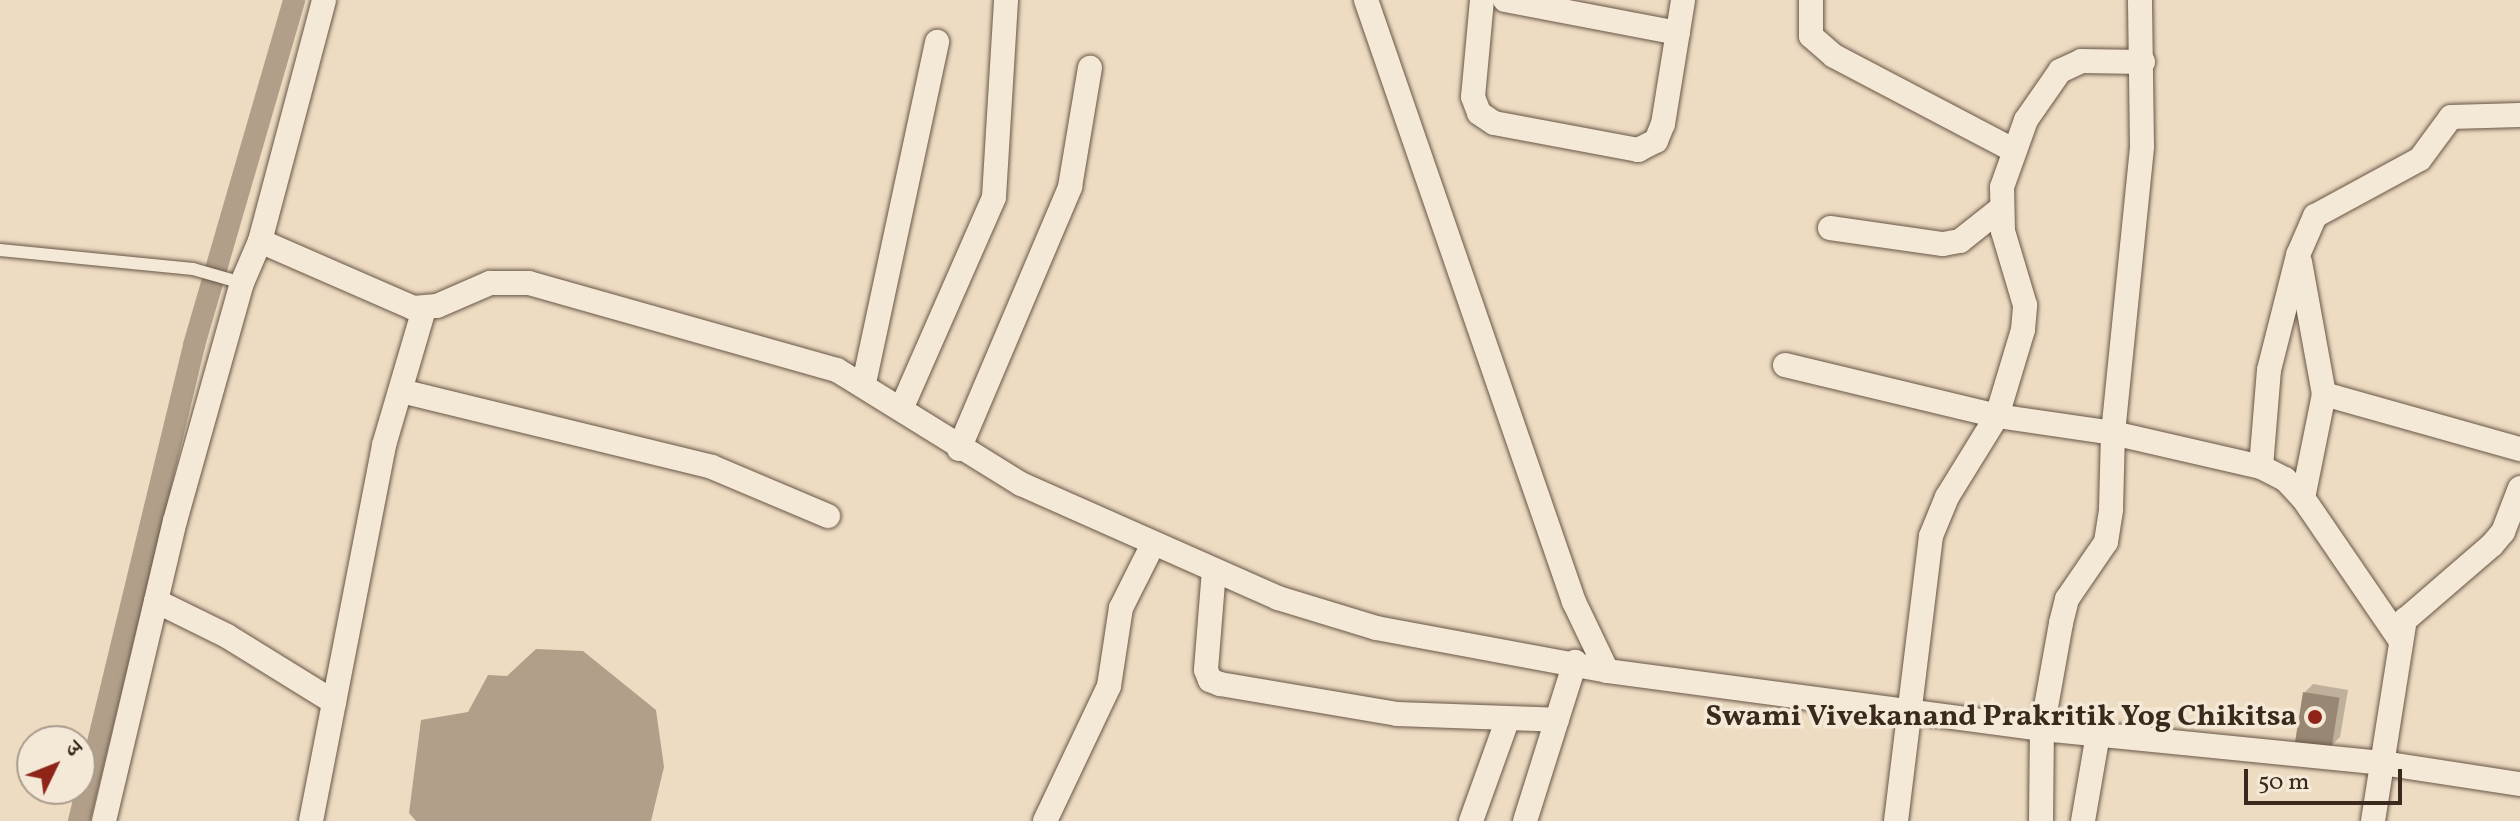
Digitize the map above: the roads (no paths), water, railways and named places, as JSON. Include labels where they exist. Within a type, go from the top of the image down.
[{"type":"street","points":[[104,821],[156,601],[238,281],[260,241],[324,0]]},
{"type":"street","points":[[902,407],[994,197],[1006,0]]},
{"type":"street","points":[[1366,0],[1574,602],[1607,671]]},
{"type":"street","points":[[1482,0],[1473,97],[1479,113],[1494,123],[1638,150],[1656,141],[1663,124],[1683,0]]},
{"type":"street","points":[[1505,0],[1678,33]]},
{"type":"street","points":[[1811,0],[1811,36],[1827,51],[2015,151]]},
{"type":"street","points":[[2041,821],[2042,729],[2067,599],[2106,542],[2113,433],[2142,146],[2143,62],[2135,1]]},
{"type":"street","points":[[864,383],[937,42]]},
{"type":"street","points":[[1896,821],[1912,711],[1931,536],[1947,497],[1997,416],[2025,305],[1999,210],[2015,151],[2039,94],[2060,71],[2081,61],[2143,62]]},
{"type":"street","points":[[959,449],[1070,187],[1090,68]]},
{"type":"street","points":[[2261,467],[2266,382],[2298,255],[2315,216],[2420,159],[2451,117],[2520,115]]},
{"type":"street","points":[[1830,228],[1943,244],[1960,241],[1999,210]]},
{"type":"street","points":[[260,241],[376,294],[424,309],[490,283],[529,283],[817,364],[864,383],[959,449],[1021,484],[1278,598],[1376,628],[1480,651],[1575,662],[1607,671],[2042,729],[2382,763],[2520,784]]},
{"type":"street","points":[[2298,255],[2324,394],[2303,498]]},
{"type":"street","points":[[311,821],[384,445],[424,309]]},
{"type":"street","points":[[1785,365],[1997,416],[2113,433],[2261,467],[2285,479],[2303,498],[2399,638]]},
{"type":"street","points":[[401,391],[712,467],[828,516]]},
{"type":"street","points":[[2324,394],[2520,449]]},
{"type":"street","points":[[2373,821],[2399,638],[2419,604],[2503,532],[2520,488]]},
{"type":"street","points":[[1045,821],[1109,686],[1121,608],[1153,544]]},
{"type":"street","points":[[1214,570],[1206,670],[1210,680],[1397,714],[1507,721],[1557,720]]},
{"type":"street","points":[[156,601],[227,636],[334,702]]},
{"type":"street","points":[[1525,821],[1575,662]]},
{"type":"street","points":[[1471,821],[1507,721]]},
{"type":"street","points":[[2083,821],[2098,734]]},
{"type":"lane","points":[[0,250],[193,269],[238,281]]},
{"type":"waterway","points":[[79,821],[194,345],[294,0]]},
{"type":"place","name":"Swami Vivekanand Prakritik Yog Chikitsa","points":[[2315,717]]}]
